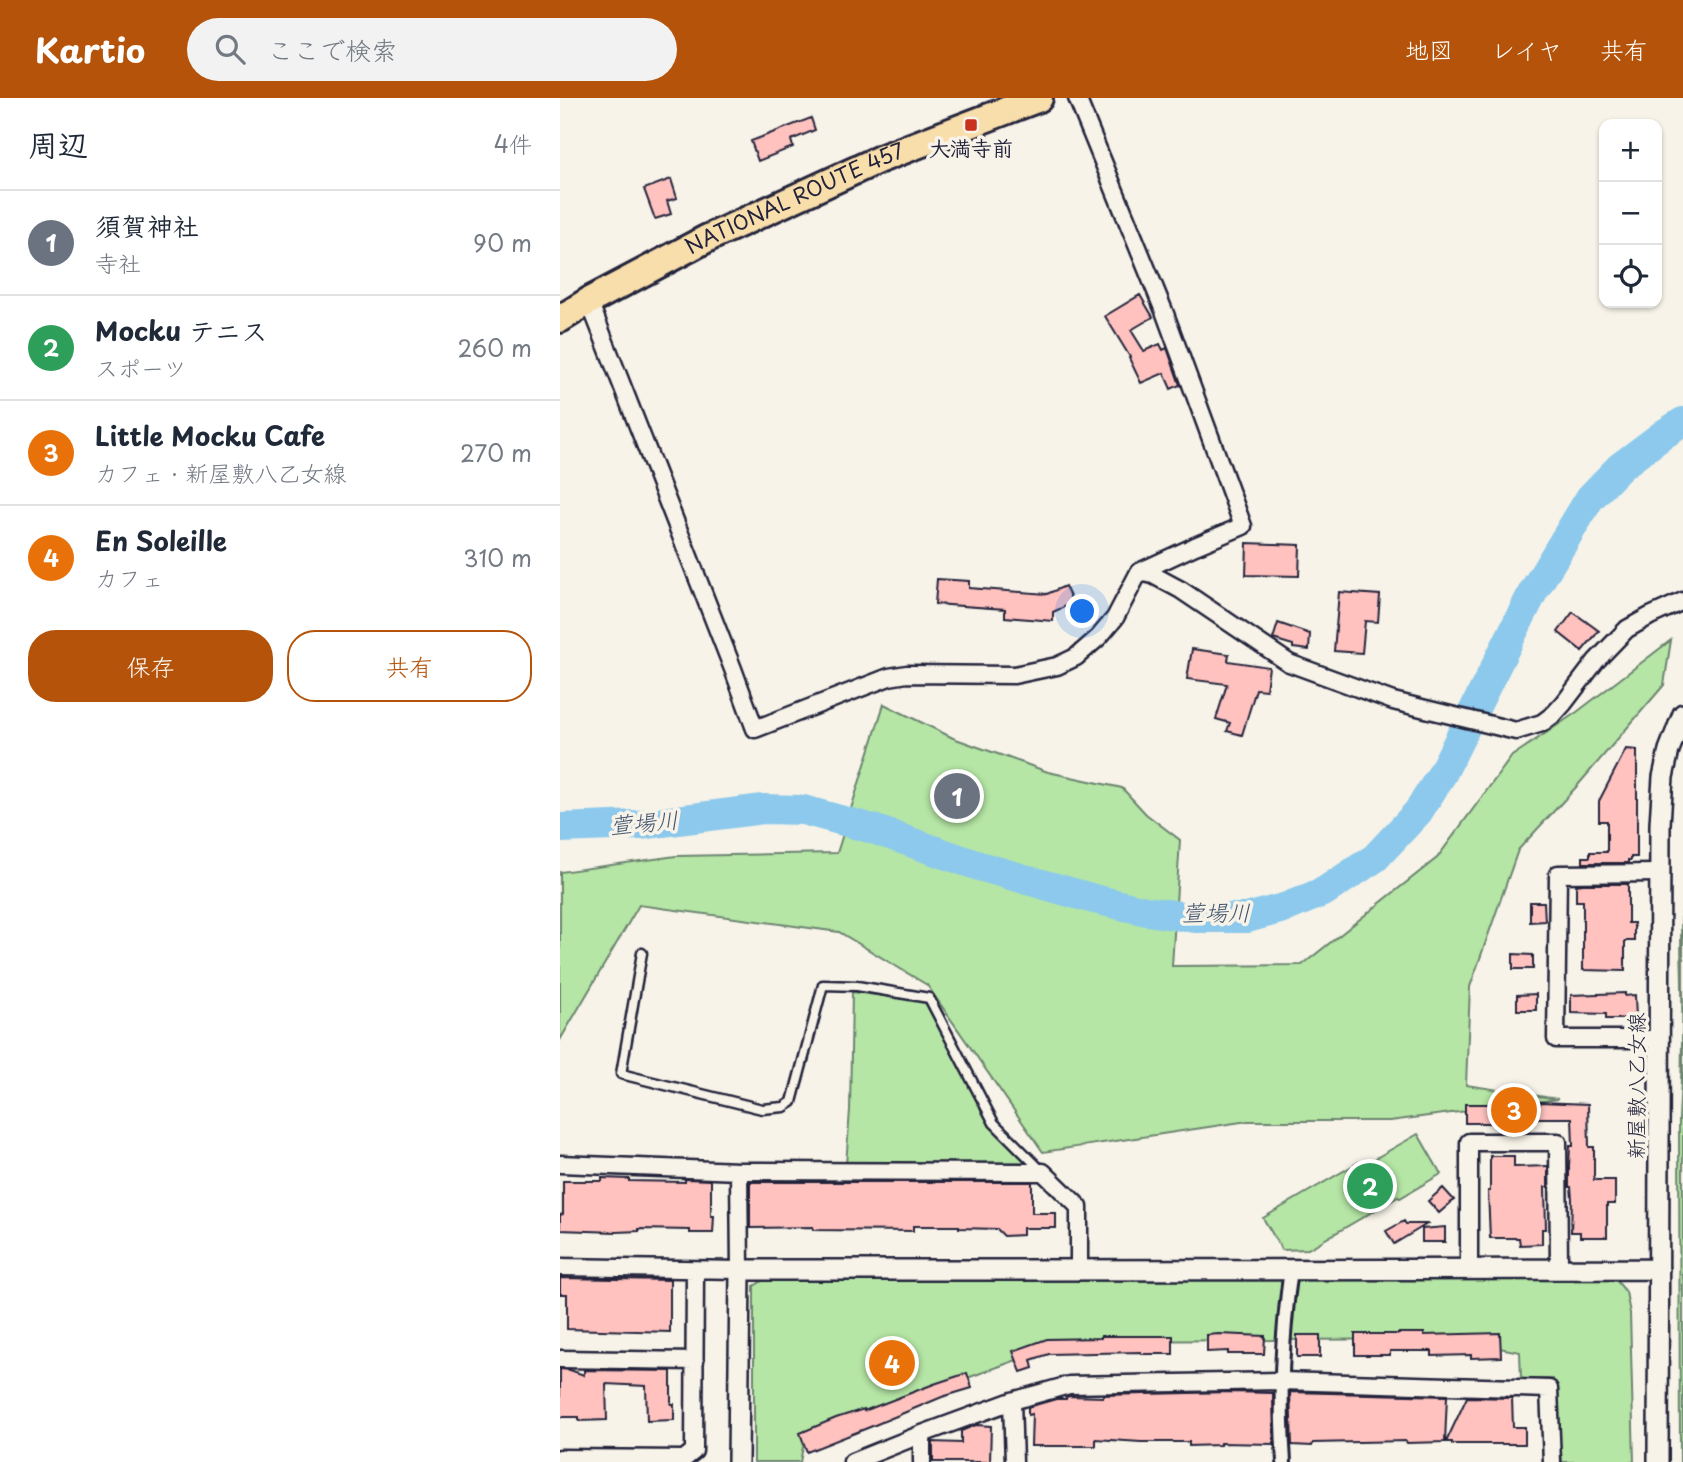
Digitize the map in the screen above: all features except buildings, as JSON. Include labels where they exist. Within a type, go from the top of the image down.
[{"type":"highway","name":"NATIONAL ROUTE 457","points":[[560,319],[708,238],[880,159],[1039,98]]},
{"type":"street","points":[[589,301],[755,729],[889,677],[907,674],[1014,675],[1057,666],[1076,657],[1099,637],[1115,618],[1139,572],[1243,526],[1164,311],[1077,98]]},
{"type":"street","points":[[1139,572],[1153,575],[1181,590],[1289,663],[1392,701],[1516,731],[1542,723],[1554,713],[1596,661],[1627,629],[1650,615],[1683,601]]},
{"type":"street","name":"新屋敷八乙女線","points":[[1658,1462],[1660,824],[1662,777],[1683,714]]},
{"type":"street","points":[[1660,873],[1558,874],[1556,1039],[1660,1039]]},
{"type":"street","points":[[1469,1269],[1469,1142],[1558,1142],[1559,1268]]},
{"type":"street","points":[[560,1164],[739,1171],[1043,1172],[1079,1207],[1079,1271]]},
{"type":"street","points":[[738,1462],[739,1171]]},
{"type":"street","points":[[560,1267],[1079,1271],[1659,1269]]},
{"type":"street","points":[[1284,1462],[1281,1381],[1284,1321],[1291,1269]]},
{"type":"street","points":[[560,1458],[684,1459],[694,1451],[695,1270]]},
{"type":"street","points":[[560,1359],[695,1361]]},
{"type":"street","points":[[852,1462],[1012,1401],[1069,1385],[1281,1381],[1549,1389],[1552,1462]]},
{"type":"street","points":[[1012,1401],[1014,1462]]},
{"type":"street","points":[[922,1434],[922,1462]]},
{"type":"lane","points":[[642,953],[621,1074],[762,1109],[784,1107],[792,1102],[823,985],[857,986],[929,998],[994,1123],[1043,1172]]},
{"type":"green space","points":[[1671,640],[1664,685],[1518,850],[1470,987],[1466,1085],[1558,1099],[1390,1121],[1248,1121],[1043,1152],[927,985],[839,932],[639,905],[560,1040],[560,872],[676,856],[837,853],[884,704],[953,738],[1048,772],[1122,788],[1146,814],[1180,840],[1172,966],[1302,965],[1437,858],[1512,756],[1577,712]]},
{"type":"green space","points":[[1683,900],[1683,1462],[1680,1462],[1679,1119]]},
{"type":"green space","points":[[852,992],[925,1001],[989,1124],[1032,1166],[846,1165]]},
{"type":"green space","points":[[1418,1134],[1441,1174],[1308,1249],[1282,1250],[1263,1218],[1359,1162],[1362,1166]]},
{"type":"green space","points":[[771,1276],[1616,1280],[1626,1292],[1630,1313],[1634,1462],[1562,1462],[1553,1379],[1521,1379],[1520,1352],[1454,1339],[1069,1341],[805,1437],[800,1462],[754,1462],[754,1286]]},
{"type":"waterway","name":"萱場川","points":[[560,828],[639,825],[763,809],[803,810],[873,829],[979,866],[1146,911],[1195,918],[1247,918],[1287,907],[1325,891],[1375,858],[1418,812],[1442,774],[1533,592],[1590,498],[1620,467],[1683,422]]},
{"type":"place","name":"大満寺前","points":[[971,125]]},
{"type":"place","name":"須賀神社","points":[[957,796]]},
{"type":"place","name":"Little Mocku Cafe","points":[[1514,1110]]},
{"type":"place","name":"Mocku テニス","points":[[1370,1186]]},
{"type":"place","name":"En Soleille","points":[[892,1363]]}]
